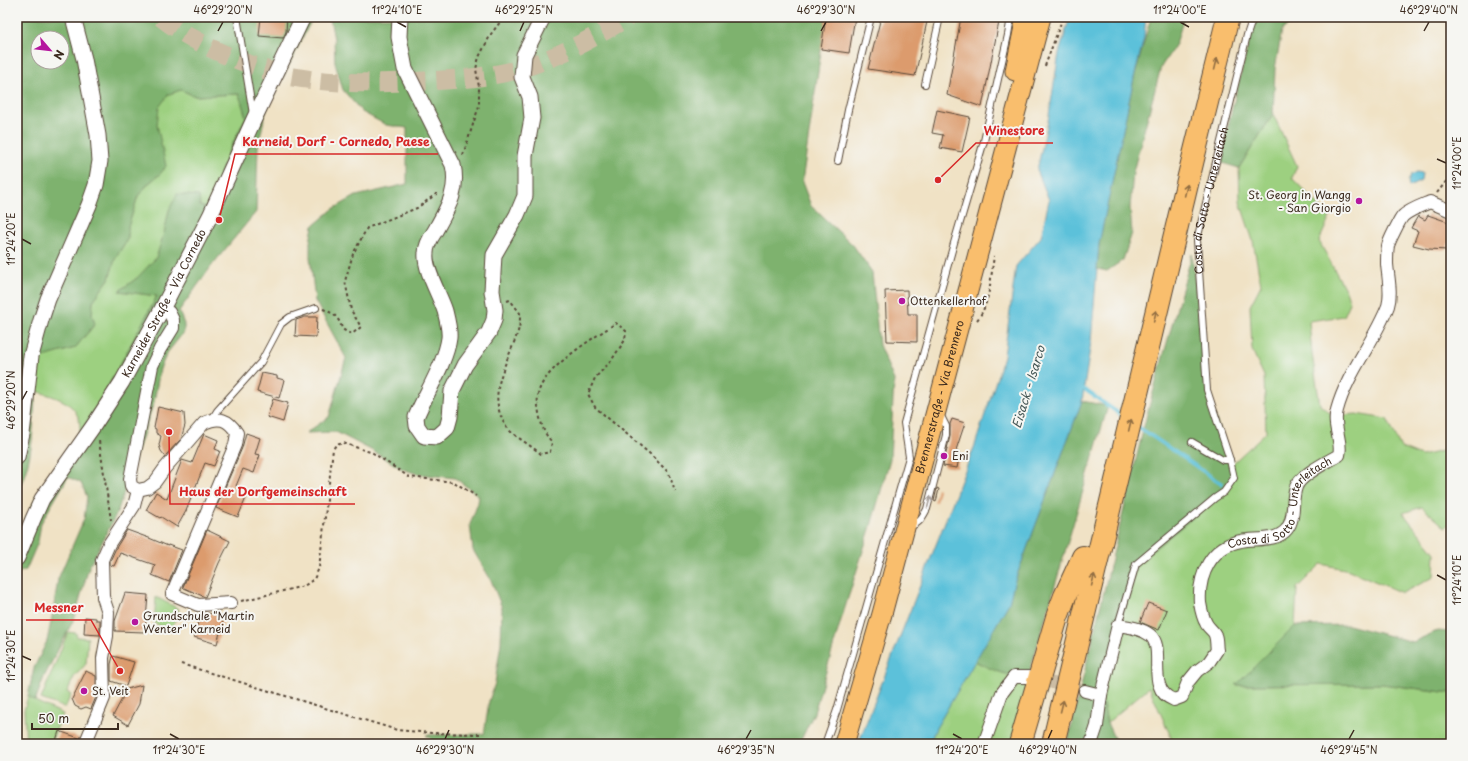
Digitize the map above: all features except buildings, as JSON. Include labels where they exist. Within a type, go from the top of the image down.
[{"type":"highway","points":[[1053,744],[1213,17]]},
{"type":"highway","points":[[1140,349],[1228,17]]},
{"type":"highway","points":[[1038,744],[1083,557],[1115,457]]},
{"type":"highway","points":[[1020,744],[1057,616],[1083,557]]},
{"type":"main road","points":[[999,174],[1014,77],[1026,17]]},
{"type":"main road","points":[[999,174],[1041,17]]},
{"type":"main road","points":[[1025,78],[1045,40],[1054,17]]},
{"type":"main road","name":"Brennerstraße - Via Brennero","points":[[844,744],[882,614],[999,174]]},
{"type":"street","points":[[17,457],[23,427],[32,356],[41,320],[48,299],[89,205],[96,185],[100,161],[98,135],[84,59],[73,17]]},
{"type":"street","name":"Karneider Straße - Via Cornedo","points":[[17,558],[42,499],[122,382],[162,309],[210,216],[254,119],[303,17]]},
{"type":"street","points":[[400,17],[399,37],[405,69],[419,101],[453,165],[456,177],[448,208],[431,238],[425,254],[428,268],[445,311],[449,336],[441,363],[416,417],[417,426],[424,436],[437,437],[447,428],[450,417],[452,391],[464,365],[490,332],[494,320],[495,310],[492,291],[494,255],[517,215],[525,196],[525,156],[532,118],[530,97],[522,77],[524,55],[543,17]]},
{"type":"street","points":[[1430,202],[1451,211]]},
{"type":"street","name":"Costa di Sotto - Unterleitach","points":[[1091,744],[1097,726],[1101,695],[1118,625],[1142,630],[1151,636],[1157,644],[1157,673],[1161,690],[1168,698],[1174,700],[1182,697],[1188,682],[1196,671],[1209,662],[1217,650],[1215,634],[1205,623],[1200,604],[1200,587],[1209,561],[1230,544],[1240,541],[1276,537],[1287,529],[1292,517],[1296,486],[1304,478],[1339,455],[1341,448],[1336,429],[1336,411],[1361,356],[1382,319],[1388,304],[1390,291],[1387,262],[1388,246],[1403,216],[1421,205],[1430,202]]},
{"type":"street","points":[[162,309],[169,312],[173,320],[173,328],[160,349],[152,366],[130,479],[132,486],[138,490],[147,488],[155,482],[165,468],[204,423],[212,419],[222,419],[231,424],[237,433],[235,445],[172,594],[198,605],[231,603]]},
{"type":"street","points":[[85,744],[104,698],[104,658],[108,612],[103,597],[102,560],[113,538],[134,506],[138,490]]},
{"type":"street","points":[[984,744],[1002,693],[1014,677],[1028,677]]},
{"type":"street","points":[[1085,691],[1101,695]]},
{"type":"lane","points":[[237,17],[254,119]]},
{"type":"lane","points":[[838,161],[848,110],[871,17]]},
{"type":"lane","points":[[925,84],[940,17]]},
{"type":"lane","points":[[825,744],[837,710],[909,457],[904,423],[984,141],[1011,17]]},
{"type":"lane","name":"Costa di Sotto - Unterleitach","points":[[1118,625],[1136,564],[1208,503],[1224,492],[1234,478],[1230,460],[1207,390],[1197,240],[1247,35],[1253,17]]},
{"type":"lane","points":[[212,419],[217,411],[261,362],[281,324],[290,317],[316,308]]},
{"type":"lane","points":[[1192,442],[1223,460],[1230,460]]},
{"type":"path","points":[[316,308],[324,309],[332,314],[338,319],[340,326],[345,331],[352,334],[361,327],[352,310],[345,281],[353,254],[367,228],[417,208],[450,185],[456,177],[479,106],[479,87],[476,69],[491,34],[504,17]]},
{"type":"path","points":[[1430,202],[1451,175]]},
{"type":"path","points":[[493,301],[510,300],[520,313],[519,327],[504,366],[496,394],[501,416],[510,431],[541,454],[550,452],[552,442],[544,433],[538,410],[539,389],[546,375],[582,346],[616,323],[626,330],[625,340],[611,361],[595,378],[588,394],[595,407],[650,454],[669,473],[675,492]]},
{"type":"path","points":[[99,441],[113,538]]},
{"type":"path","points":[[231,603],[304,586],[314,579],[319,568],[333,449],[336,445],[343,443],[373,453],[409,477],[454,482],[476,496]]},
{"type":"path","points":[[181,664],[397,730],[431,733],[480,734]]},
{"type":"green space","points":[[17,17],[313,17],[266,111],[258,146],[256,212],[213,264],[179,311],[184,324],[184,332],[167,353],[160,369],[154,402],[117,513],[89,567],[74,619],[44,677],[35,701],[28,696],[34,668],[47,641],[58,579],[84,519],[87,497],[81,483],[68,477],[41,523],[38,542],[26,570],[17,573],[17,540],[37,495],[80,434],[115,374],[157,296],[119,291],[137,278],[156,258],[169,210],[177,194],[199,196],[200,206],[207,208],[229,151],[246,117],[239,94],[195,96],[181,90],[169,94],[159,107],[157,125],[166,166],[138,196],[128,227],[128,238],[115,259],[109,279],[93,301],[92,315],[95,324],[75,348],[40,358],[35,393],[33,434],[29,458],[17,492],[17,405],[20,353],[17,352]]},
{"type":"green space","points":[[322,17],[826,17],[802,182],[811,206],[853,245],[872,272],[879,345],[894,380],[890,459],[814,713],[799,744],[437,744],[426,735],[484,734],[489,701],[495,683],[501,642],[502,608],[491,580],[473,550],[470,524],[479,496],[455,478],[418,474],[402,469],[371,450],[336,432],[306,433],[329,417],[346,358],[315,301],[310,257],[310,242],[313,226],[333,209],[356,196],[407,184],[407,128],[386,125],[362,112],[343,90],[335,63],[334,39],[330,19]]},
{"type":"green space","points":[[1151,17],[1184,17],[1176,44],[1161,67],[1133,172],[1130,208],[1132,233],[1123,260],[1107,271],[1097,269],[1099,244],[1134,78]]},
{"type":"green space","points":[[1256,17],[1298,17],[1282,30],[1275,69],[1273,114],[1239,168],[1219,162]]},
{"type":"green space","points":[[181,90],[195,96],[239,94],[246,117],[229,151],[207,208],[200,206],[169,210],[163,240],[153,263],[144,272],[119,291],[157,296],[115,374],[80,434],[79,419],[71,406],[54,397],[36,391],[40,358],[75,348],[95,324],[92,315],[93,301],[109,279],[115,259],[128,238],[128,227],[138,196],[149,183],[160,174],[165,166],[157,125],[158,107],[169,94]]},
{"type":"green space","points":[[1273,114],[1297,166],[1292,178],[1330,217],[1319,241],[1347,293],[1350,303],[1344,316],[1309,321],[1312,354],[1320,405],[1334,416],[1356,414],[1387,419],[1401,448],[1421,456],[1451,449],[1451,523],[1445,527],[1422,507],[1403,513],[1435,553],[1434,577],[1402,593],[1349,570],[1321,564],[1297,588],[1295,626],[1236,685],[1382,684],[1451,693],[1451,744],[1174,744],[1149,687],[1107,723],[1101,695],[1136,564],[1229,467],[1266,432],[1264,376],[1252,350],[1250,306],[1261,285],[1253,241],[1240,202],[1239,168]]},
{"type":"green space","points":[[1192,254],[1207,390],[1234,478],[1224,492],[1136,564],[1101,695],[1107,723],[1117,744],[1067,744],[1147,414]]},
{"type":"green space","points":[[17,352],[20,352],[17,405]]},
{"type":"green space","points":[[1082,401],[1108,406],[1028,677],[1007,674],[975,661],[1009,603],[1014,583]]},
{"type":"green space","points":[[156,597],[179,609],[171,631],[154,623]]},
{"type":"green space","points":[[1348,625],[1413,642],[1437,631],[1451,632],[1451,693],[1382,684],[1236,685],[1295,626]]},
{"type":"green space","points":[[68,632],[76,633],[77,637],[88,638],[86,664],[74,677],[67,692],[71,695],[65,708],[41,699]]},
{"type":"green space","points":[[975,661],[987,667],[1028,677],[1013,744],[929,744],[936,728]]},
{"type":"green space","points":[[28,696],[35,701],[63,714],[50,744],[26,744],[24,710]]},
{"type":"water","name":"Eisack - Isarco","points":[[1070,17],[1146,17],[1144,38],[1134,78],[1099,244],[1091,342],[1082,401],[1014,583],[1009,603],[936,728],[929,744],[858,744],[975,445],[1004,356],[1016,266],[1041,237],[1049,200],[1037,170],[1048,121],[1059,53]]},
{"type":"water","points":[[1417,172],[1422,173],[1421,181],[1409,187],[1408,181],[1411,175]]},
{"type":"waterway","points":[[1081,387],[1124,417]]},
{"type":"waterway","points":[[1137,426],[1222,484]]},
{"type":"tunnel","points":[[161,17],[208,47],[279,74],[320,81],[372,83],[487,76],[524,68],[570,49],[628,17]]},
{"type":"tunnel","points":[[1033,678],[1085,691]]},
{"type":"place","name":"Winestore","points":[[938,180]]},
{"type":"place","name":"St. Georg in Wangg - San Giorgio","points":[[1359,201]]},
{"type":"place","name":"Karneid, Dorf - Cornedo, Paese","points":[[219,220]]},
{"type":"place","name":"Ottenkellerhof","points":[[902,301]]},
{"type":"place","name":"Haus der Dorfgemeinschaft","points":[[169,432]]},
{"type":"place","name":"Eni","points":[[944,456]]},
{"type":"place","name":"Grundschule \"Martin Wenter\" Karneid","points":[[135,622]]},
{"type":"place","name":"Messner","points":[[120,671]]},
{"type":"place","name":"St. Veit","points":[[84,691]]}]
